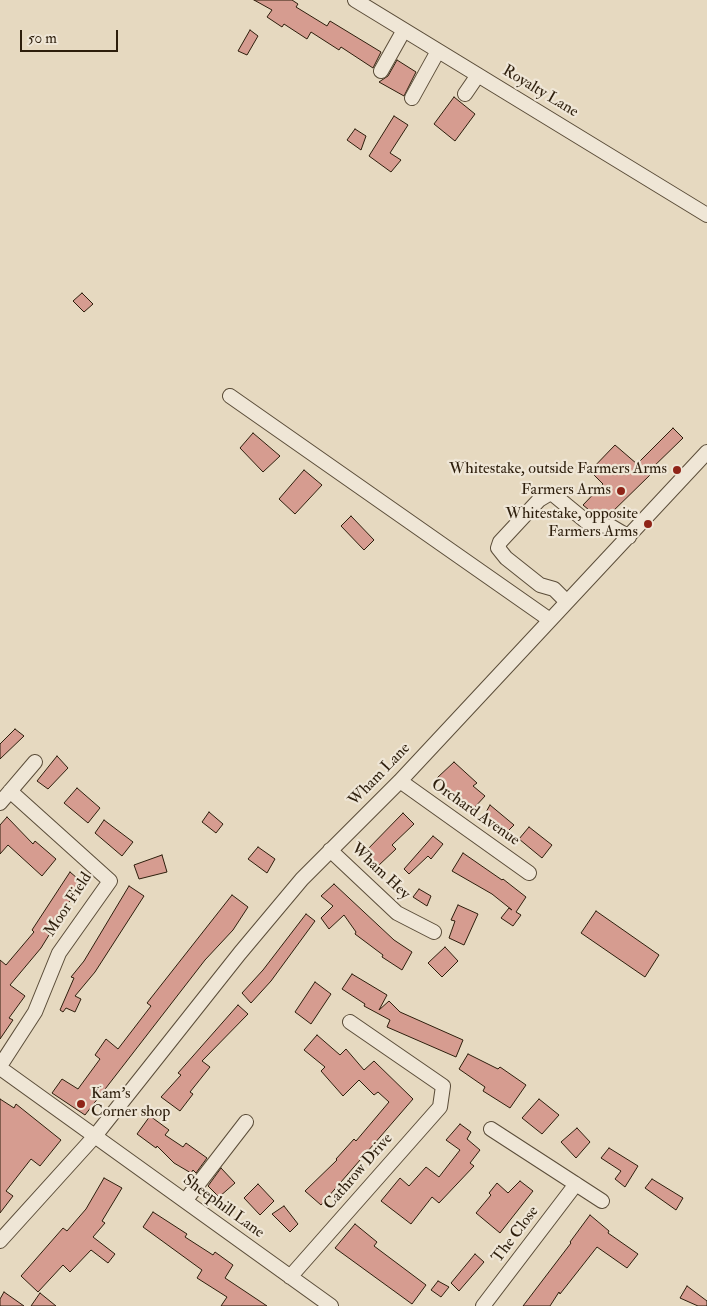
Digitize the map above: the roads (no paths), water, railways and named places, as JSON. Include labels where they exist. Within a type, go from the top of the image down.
[{"type":"street","name":"Royalty Lane","points":[[355,0],[707,215]]},
{"type":"street","points":[[381,71],[404,30]]},
{"type":"street","points":[[412,98],[438,50]]},
{"type":"street","points":[[465,94],[478,75]]},
{"type":"street","points":[[230,396],[550,620]]},
{"type":"street","name":"Wham Lane","points":[[0,1241],[95,1136],[240,953],[302,879],[400,781],[707,452]]},
{"type":"street","points":[[567,602],[554,590],[540,584],[506,558],[498,548],[500,542],[539,500],[549,494],[554,495],[588,524],[612,527],[629,537]]},
{"type":"street","points":[[0,803],[35,762]]},
{"type":"street","name":"Orchard Avenue","points":[[400,781],[530,873]]},
{"type":"street","name":"Moor Field","points":[[0,1067],[35,1012],[59,952],[110,881],[10,791]]},
{"type":"street","name":"Wham Hey","points":[[330,850],[397,913],[434,932]]},
{"type":"street","name":"Cathrow Drive","points":[[290,1276],[440,1107],[443,1086],[350,1022]]},
{"type":"street","name":"Sheephill Lane","points":[[0,1067],[331,1306]]},
{"type":"street","points":[[186,1200],[246,1122]]},
{"type":"street","points":[[491,1129],[602,1201]]},
{"type":"street","name":"The Close","points":[[483,1306],[576,1184]]},
{"type":"place","name":"Whitestake, outside Farmers Arms","points":[[677,470]]},
{"type":"place","name":"Farmers Arms","points":[[621,491]]},
{"type":"place","name":"Whitestake, opposite Farmers Arms","points":[[648,524]]},
{"type":"place","name":"Kam's Corner shop","points":[[81,1104]]}]
